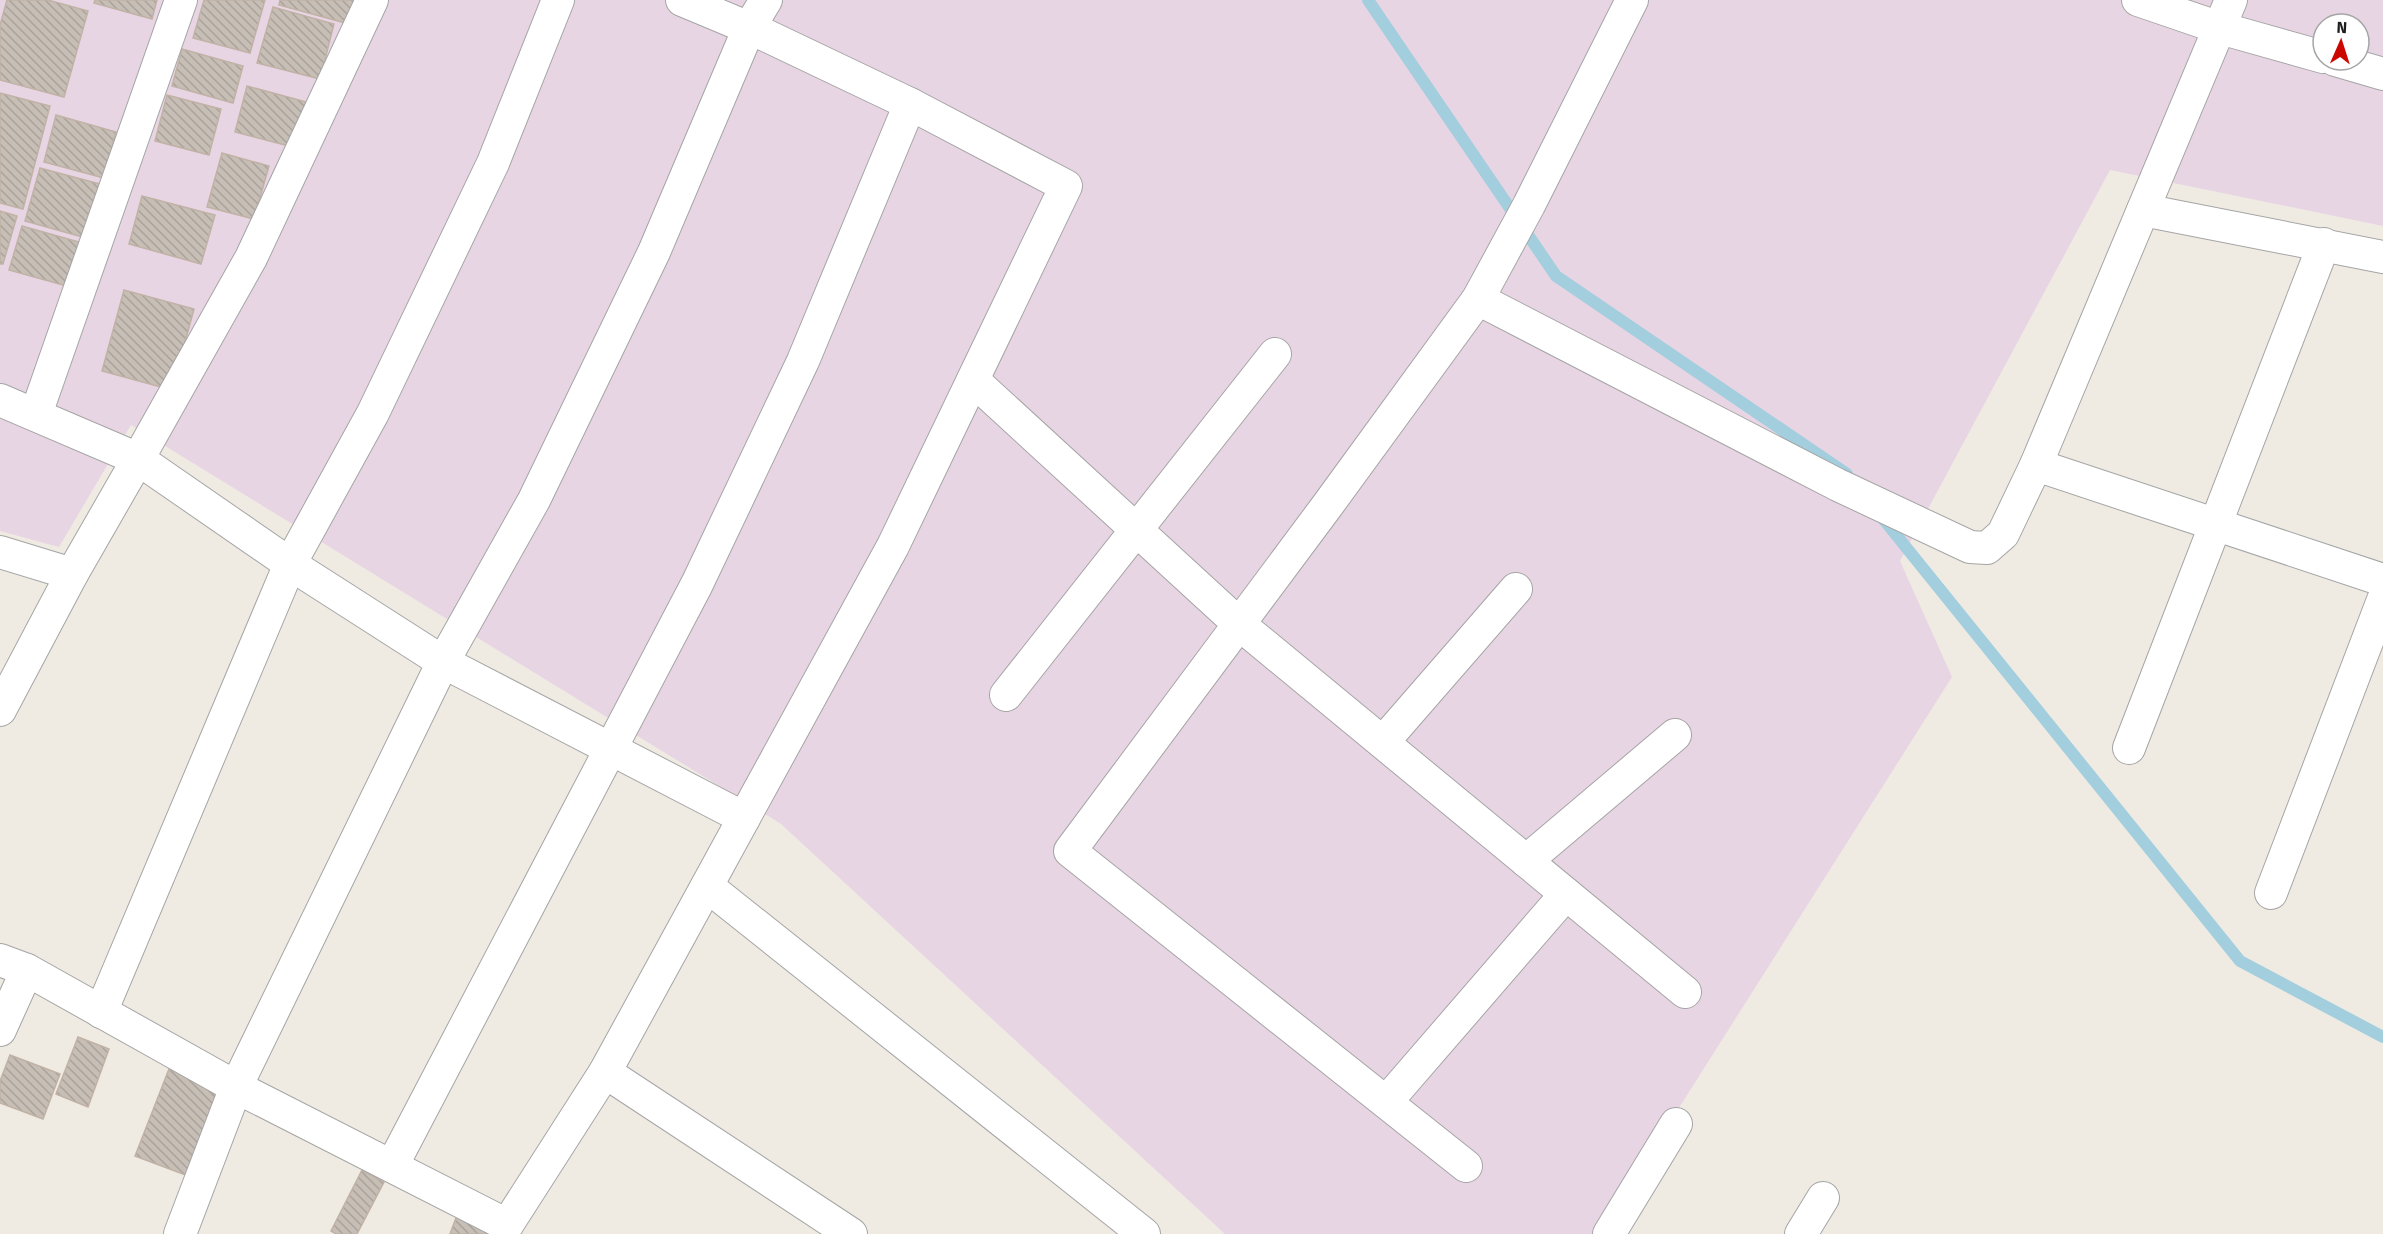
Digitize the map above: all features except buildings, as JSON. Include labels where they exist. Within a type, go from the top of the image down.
[{"type":"street","points":[[36,414],[181,0]]},
{"type":"street","points":[[0,710],[72,574],[251,258],[372,0]]},
{"type":"street","points":[[101,1012],[290,564],[373,413],[493,163],[558,0]]},
{"type":"street","points":[[0,1030],[13,965],[236,1087],[513,1229],[605,1072],[893,546],[1066,186],[910,105],[749,28],[682,0]]},
{"type":"street","points":[[180,1234],[236,1087],[443,662],[534,500],[644,274],[749,28],[766,0]]},
{"type":"street","points":[[1466,1166],[1070,851],[1478,299],[1632,0]]},
{"type":"street","points":[[2138,0],[2225,14],[2311,52]]},
{"type":"street","points":[[1478,299],[1838,485],[1970,547],[1987,548],[2003,534],[2036,465],[2225,14]]},
{"type":"street","points":[[392,1166],[697,584],[803,361],[910,105]]},
{"type":"street","points":[[2143,210],[2383,257]]},
{"type":"street","points":[[2129,748],[2324,244]]},
{"type":"street","points":[[1006,695],[1275,354]]},
{"type":"street","points":[[973,380],[1239,624],[1685,992]]},
{"type":"street","points":[[0,400],[138,459],[290,564],[443,662],[744,818]]},
{"type":"street","points":[[2036,465],[2383,580]]},
{"type":"street","points":[[0,552],[72,574]]},
{"type":"street","points":[[1383,742],[1516,589]]},
{"type":"street","points":[[2271,893],[2383,600]]},
{"type":"street","points":[[1526,861],[1675,735]]},
{"type":"street","points":[[707,886],[1144,1234]]},
{"type":"street","points":[[1387,1101],[1566,894]]},
{"type":"street","points":[[605,1072],[851,1234]]},
{"type":"street","points":[[1610,1234],[1676,1124]]},
{"type":"street","points":[[1801,1234],[1823,1198]]},
{"type":"shaded area","points":[[0,0],[2383,0],[2383,226],[2110,170],[1900,561],[1952,677],[1599,1234],[1225,1234],[781,824],[131,425],[59,547],[0,531]]},
{"type":"waterway","points":[[1368,0],[1556,276],[1847,474]]},
{"type":"waterway","points":[[1880,515],[2240,961],[2383,1037]]}]
